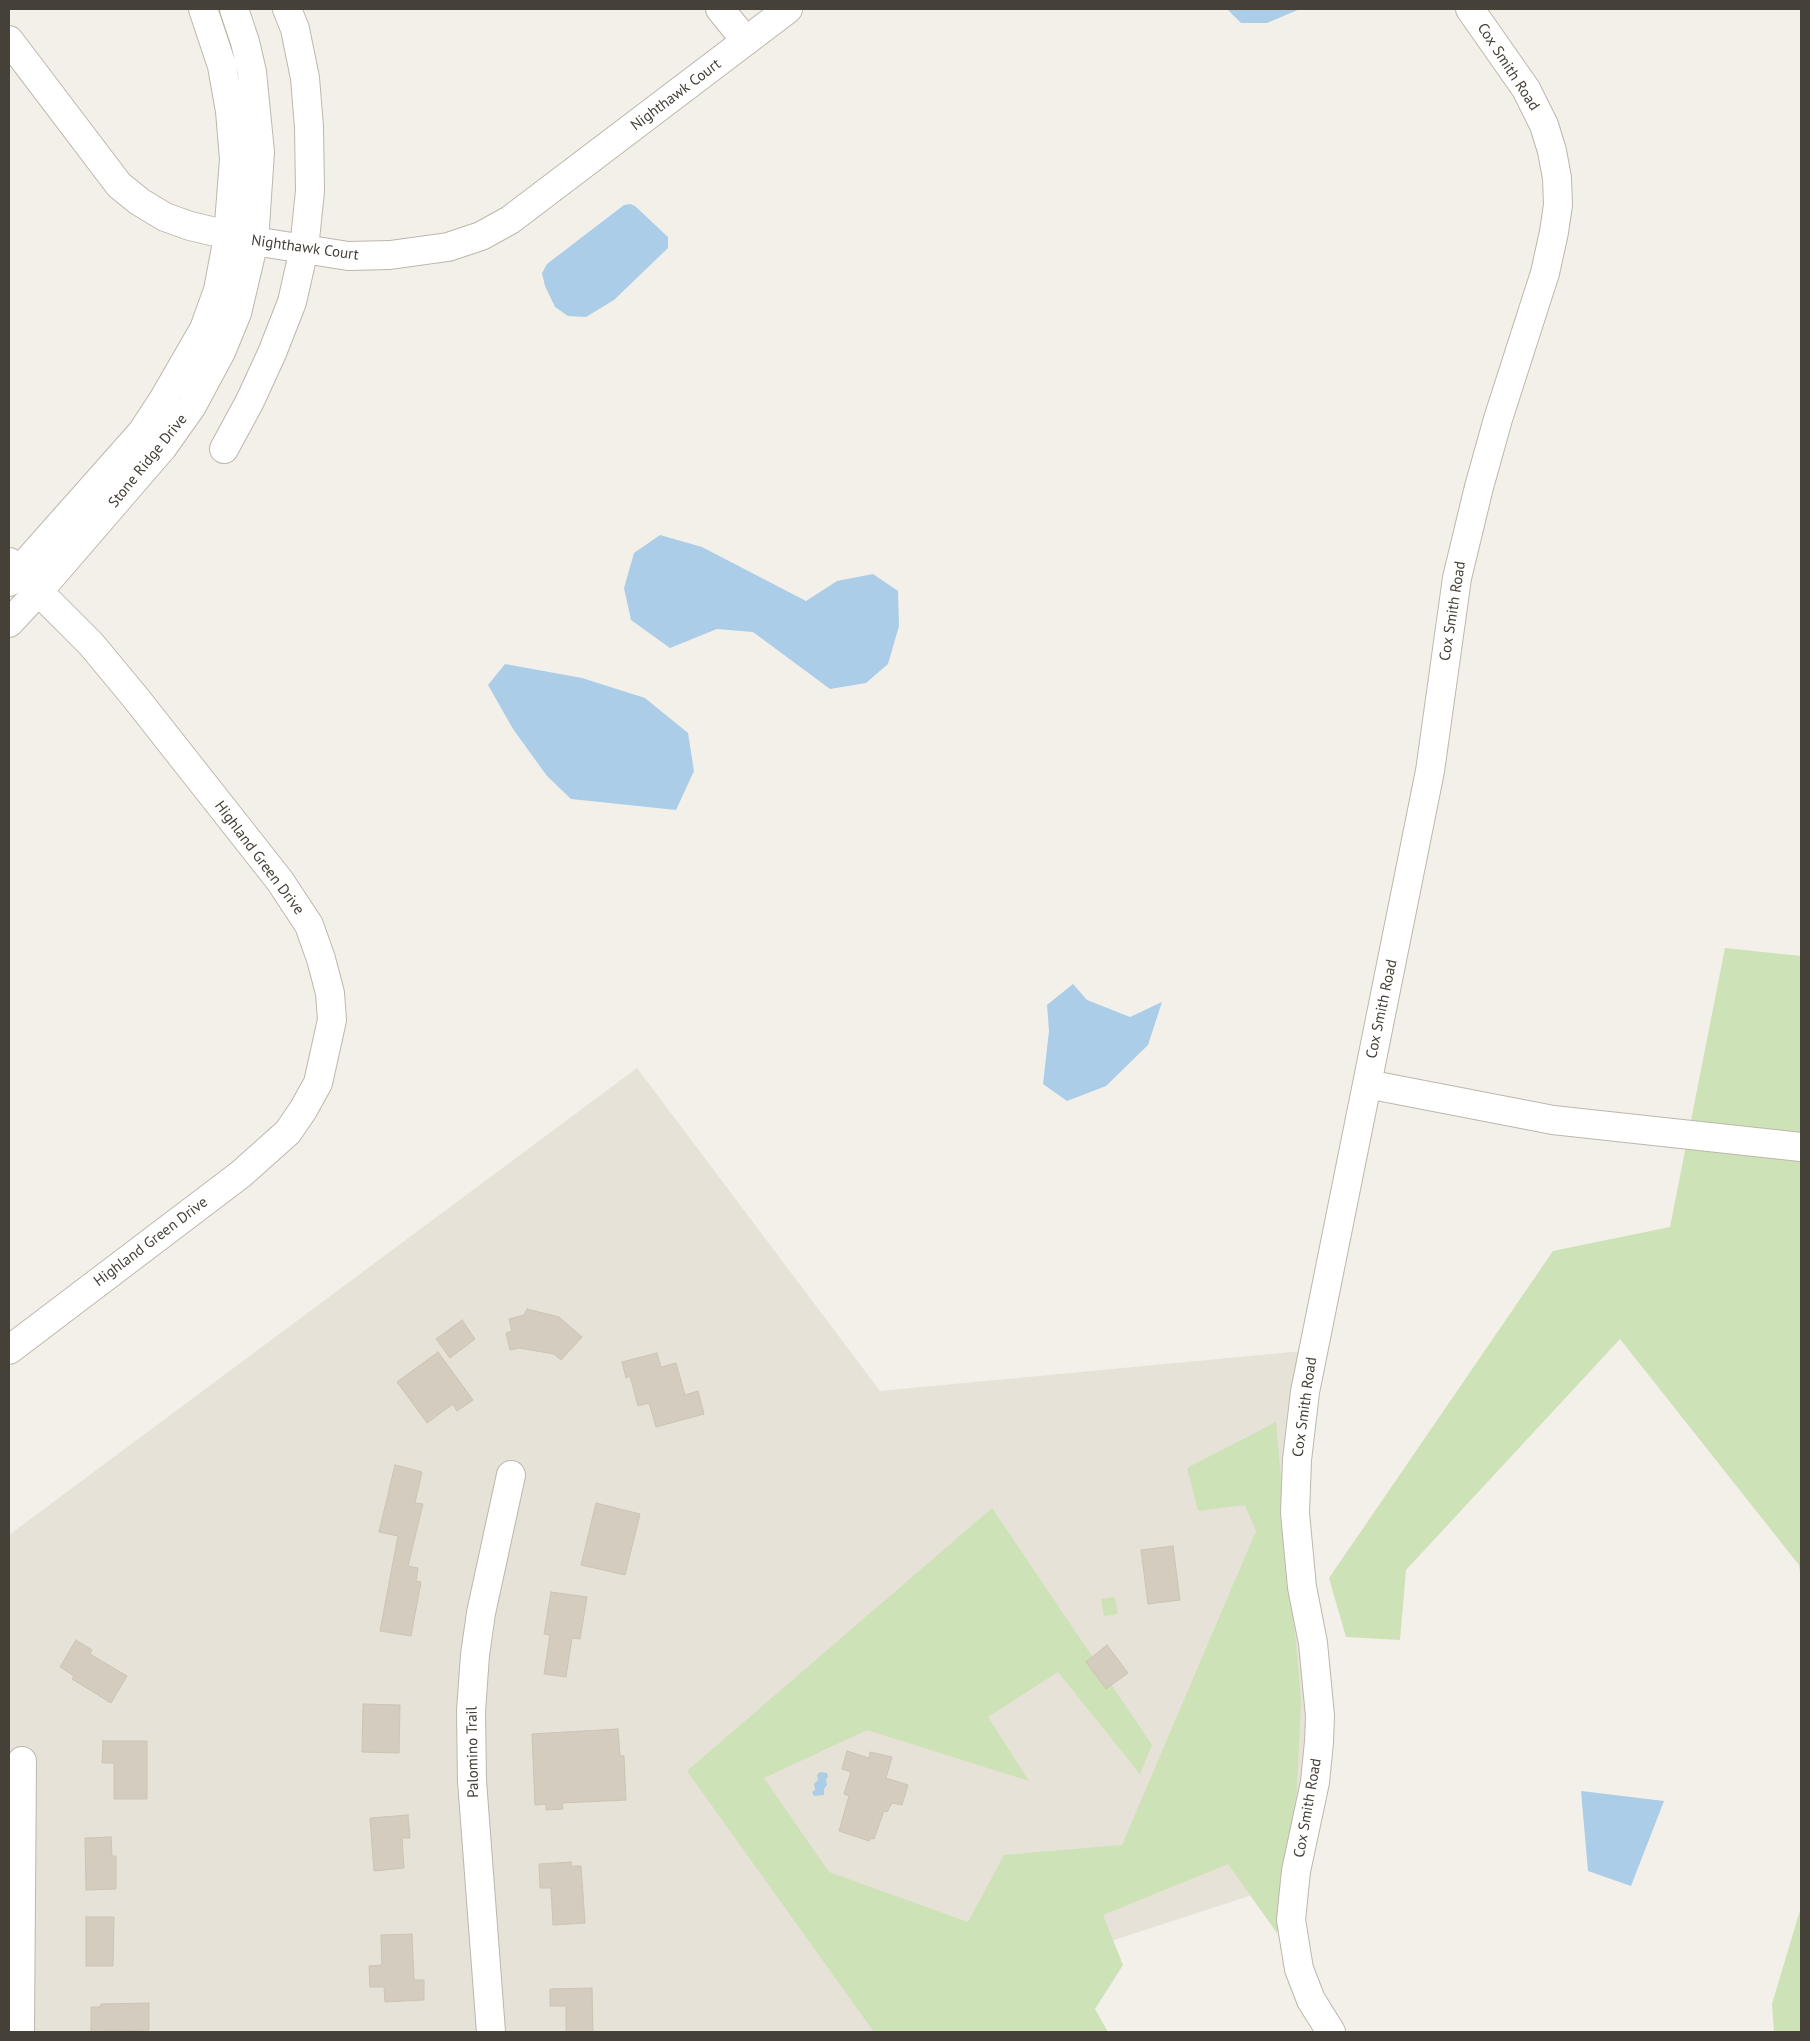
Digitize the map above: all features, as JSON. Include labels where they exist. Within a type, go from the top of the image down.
[{"type":"street","name":"Stone Ridge Drive","points":[[203,9],[222,66],[230,111],[241,239]]},
{"type":"street","name":"Stone Ridge Drive","points":[[9,623],[38,592],[152,439],[163,400],[204,329],[218,290],[241,239],[260,152],[257,107],[250,65],[234,9]]},
{"type":"street","points":[[224,449],[250,401],[272,353],[292,302],[304,249],[310,191],[309,127],[305,78],[295,28],[287,9]]},
{"type":"street","points":[[720,9],[746,41]]},
{"type":"street","name":"Nighthawk Court","points":[[9,40],[119,185],[140,202],[165,217],[190,226],[241,239],[348,256],[390,255],[448,247],[481,236],[510,220],[535,203],[788,9]]},
{"type":"street","name":"Cox Smith Road","points":[[1331,2032],[1310,2000],[1299,1969],[1291,1920],[1296,1871],[1315,1782],[1320,1716],[1312,1642],[1302,1588],[1295,1513],[1296,1460],[1305,1392],[1430,771],[1457,578],[1498,419],[1545,273],[1558,205],[1557,178],[1552,151],[1544,125],[1526,89],[1470,9]]},
{"type":"street","name":"Stone Ridge Drive","points":[[12,572],[152,439]]},
{"type":"street","name":"Highland Green Drive","points":[[9,1350],[241,1174],[288,1132],[304,1110],[318,1084],[332,1020],[330,993],[309,925],[280,881],[135,696],[91,644],[38,592],[12,572]]},
{"type":"street","points":[[1367,1084],[1553,1120],[1801,1147]]},
{"type":"street","name":"Palomino Trail","points":[[491,2032],[472,1781],[471,1711],[475,1655],[481,1613],[511,1475]]},
{"type":"street","points":[[16,2015],[22,1761]]},
{"type":"shaded area","points":[[637,1068],[880,1391],[1313,1350],[1302,1587],[1320,1716],[1295,1881],[912,2006],[932,2032],[9,2032],[9,1535]]},
{"type":"green space","points":[[1725,948],[1801,956],[1801,1580],[1799,1565],[1620,1339],[1406,1570],[1400,1640],[1346,1637],[1329,1578],[1553,1251],[1670,1227]]},
{"type":"green space","points":[[1276,1422],[1301,1699],[1297,1789],[1277,1933],[1228,1864],[1103,1915],[1123,1965],[1095,2009],[1108,2032],[874,2032],[687,1771],[992,1508],[1152,1745],[1140,1774],[1058,1672],[988,1717],[1029,1781],[867,1730],[764,1778],[829,1872],[968,1922],[1004,1855],[1122,1845],[1256,1531],[1245,1505],[1198,1511],[1187,1468]]},
{"type":"green space","points":[[1115,1597],[1118,1614],[1104,1616],[1101,1599]]},
{"type":"green space","points":[[1801,1907],[1801,2032],[1774,2032],[1772,2004]]},
{"type":"water","points":[[1228,9],[1300,9],[1267,23],[1241,23]]},
{"type":"water","points":[[630,204],[635,206],[668,237],[668,248],[614,300],[586,317],[568,316],[555,307],[545,286],[542,273],[547,264],[624,205]]},
{"type":"water","points":[[660,535],[702,547],[806,601],[837,581],[873,574],[898,591],[899,626],[888,664],[866,683],[830,689],[753,632],[717,629],[670,648],[631,620],[624,588],[634,553]]},
{"type":"water","points":[[505,664],[582,678],[645,698],[688,733],[694,771],[676,810],[571,799],[547,776],[513,729],[488,685]]},
{"type":"water","points":[[1073,984],[1087,1000],[1130,1017],[1162,1002],[1148,1045],[1106,1086],[1067,1101],[1043,1084],[1049,1031],[1047,1005]]},
{"type":"water","points":[[820,1772],[827,1773],[827,1785],[824,1789],[824,1795],[814,1796],[812,1792],[815,1790],[814,1784],[818,1780],[817,1775]]},
{"type":"water","points":[[1581,1791],[1664,1801],[1631,1886],[1588,1871]]},
{"type":"building","points":[[527,1309],[559,1317],[582,1337],[561,1360],[554,1354],[519,1348],[510,1350],[506,1333],[512,1331],[509,1319],[524,1315]]},
{"type":"building","points":[[462,1320],[475,1339],[450,1358],[436,1339]]},
{"type":"building","points":[[438,1352],[473,1400],[457,1411],[453,1404],[427,1423],[397,1382]]},
{"type":"building","points":[[657,1353],[661,1367],[676,1363],[685,1395],[698,1391],[704,1414],[656,1427],[649,1403],[638,1406],[630,1376],[626,1378],[622,1362]]},
{"type":"building","points":[[395,1465],[422,1472],[415,1503],[423,1504],[408,1566],[418,1568],[416,1581],[421,1582],[411,1636],[380,1631],[398,1536],[379,1532]]},
{"type":"building","points":[[596,1503],[640,1514],[625,1575],[581,1565]]},
{"type":"building","points":[[1173,1546],[1180,1600],[1148,1604],[1141,1550]]},
{"type":"building","points":[[551,1592],[587,1597],[580,1639],[572,1638],[566,1677],[544,1674],[550,1635],[544,1634]]},
{"type":"building","points":[[76,1640],[92,1650],[90,1654],[127,1676],[111,1703],[72,1679],[74,1676],[60,1667]]},
{"type":"building","points":[[1107,1645],[1128,1673],[1106,1689],[1086,1662]]},
{"type":"building","points":[[363,1704],[400,1705],[399,1753],[362,1752]]},
{"type":"building","points":[[618,1729],[620,1756],[624,1756],[626,1800],[562,1803],[563,1809],[546,1810],[546,1804],[535,1805],[532,1734]]},
{"type":"building","points":[[103,1741],[147,1741],[147,1799],[114,1799],[114,1763],[102,1763]]},
{"type":"building","points":[[847,1751],[869,1758],[870,1752],[892,1757],[886,1778],[908,1785],[902,1805],[892,1803],[887,1812],[884,1811],[874,1839],[871,1838],[869,1841],[839,1831],[849,1796],[844,1794],[851,1772],[842,1769]]},
{"type":"building","points":[[408,1815],[410,1838],[402,1838],[404,1868],[374,1871],[370,1818]]},
{"type":"building","points":[[111,1837],[112,1856],[116,1856],[116,1889],[86,1890],[85,1838]]},
{"type":"building","points":[[571,1862],[571,1866],[581,1866],[585,1923],[553,1925],[551,1888],[540,1888],[539,1864]]},
{"type":"building","points":[[86,1917],[114,1917],[113,1966],[86,1966]]},
{"type":"building","points":[[412,1934],[414,1980],[424,1980],[424,2000],[385,2002],[384,1987],[370,1987],[369,1966],[382,1965],[381,1935]]},
{"type":"building","points":[[592,1988],[593,2032],[566,2032],[566,2006],[550,2006],[550,1989]]},
{"type":"building","points":[[149,2003],[149,2030],[91,2032],[91,2007],[100,2007],[101,2004]]}]
